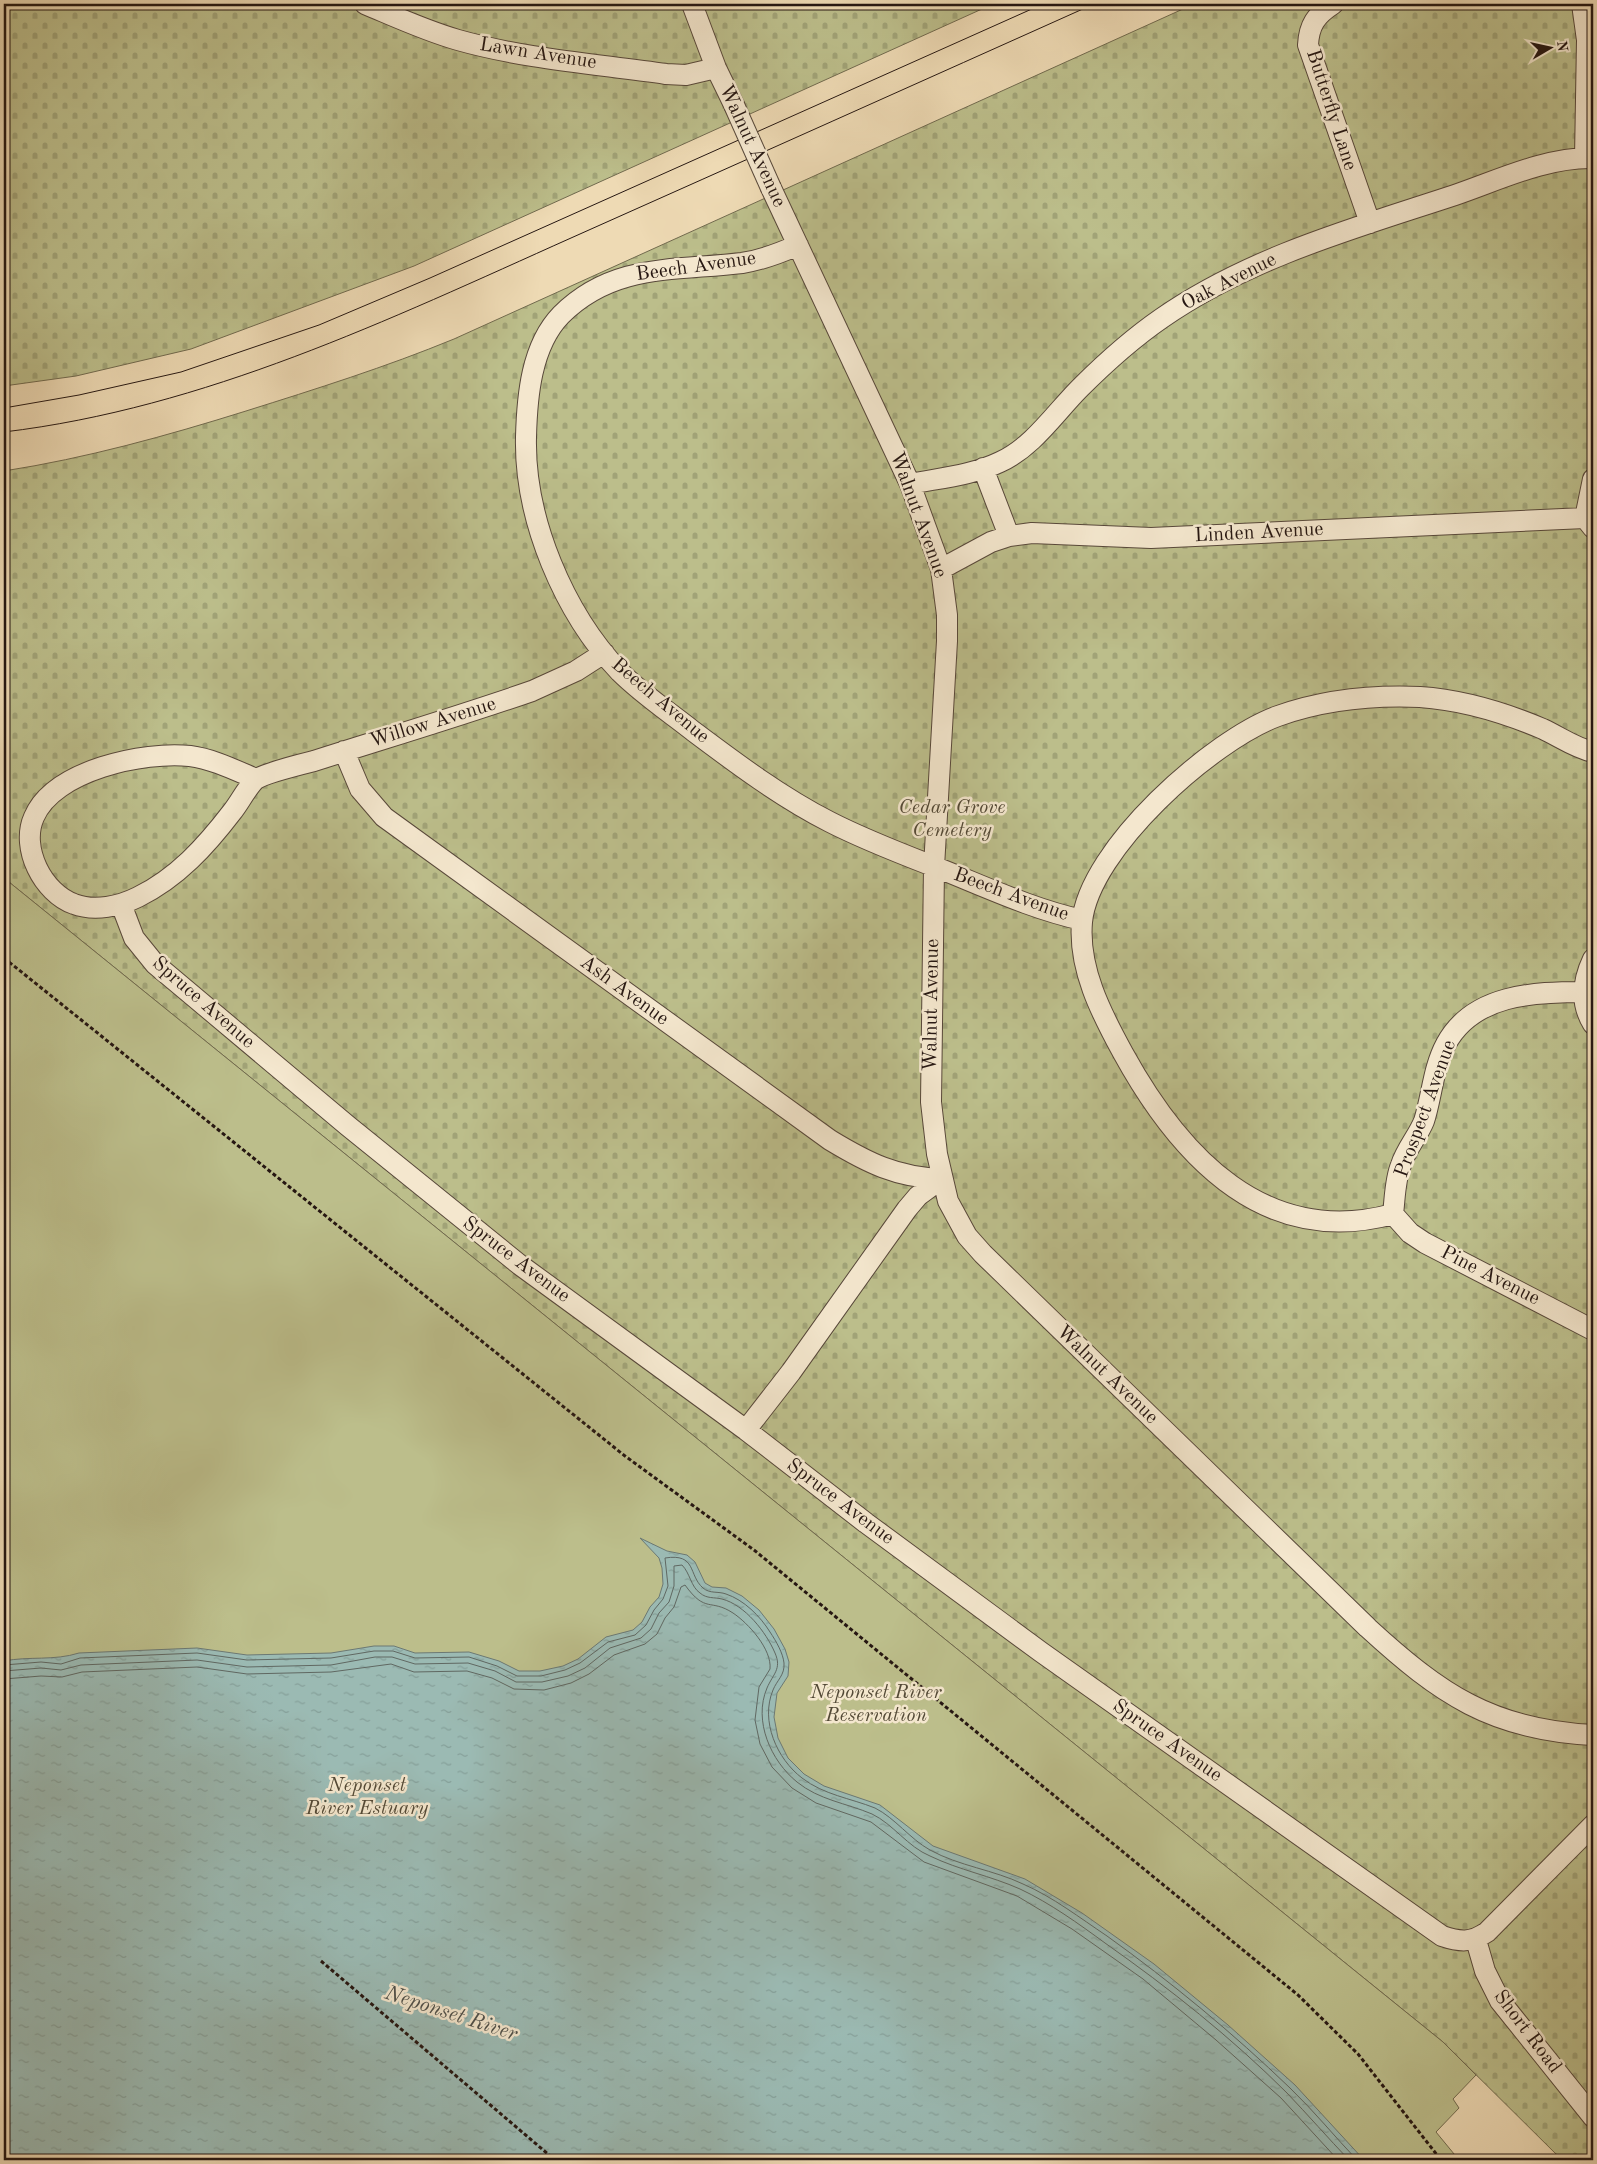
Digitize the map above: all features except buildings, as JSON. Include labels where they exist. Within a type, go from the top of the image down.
[{"type":"lane","name":"Lawn Avenue","points":[[365,4],[443,35],[518,52],[666,74],[686,75],[716,68]]},
{"type":"lane","name":"Walnut Avenue","points":[[692,4],[716,68],[910,484],[941,569],[947,615],[948,641],[934,867],[930,1070],[934,1131],[942,1179],[956,1220],[983,1254],[1393,1651],[1445,1692],[1471,1707],[1533,1728],[1593,1735]]},
{"type":"lane","name":"Butterfly Lane","points":[[1333,4],[1314,19],[1309,31],[1308,45],[1370,223]]},
{"type":"lane","points":[[1582,4],[1587,40],[1589,158]]},
{"type":"lane","name":"Oak Avenue","points":[[910,484],[983,468],[1001,462],[1030,441],[1080,388],[1112,359],[1176,309],[1221,284],[1273,259],[1332,235],[1547,164],[1589,158]]},
{"type":"lane","name":"Beech Avenue","points":[[798,245],[779,254],[752,261],[643,271],[600,286],[577,301],[559,317],[547,334],[529,388],[525,454],[528,488],[536,521],[548,554],[575,610],[604,653],[622,673],[742,768],[775,790],[860,837],[1037,908],[1082,920]]},
{"type":"lane","points":[[983,468],[1010,536]]},
{"type":"lane","points":[[1589,523],[1593,479]]},
{"type":"lane","name":"Linden Avenue","points":[[941,569],[991,542],[1010,536],[1053,533],[1101,537],[1151,538],[1589,523]]},
{"type":"lane","name":"Willow Avenue","points":[[256,779],[532,692],[576,671],[604,653]]},
{"type":"lane","points":[[1393,1214],[1358,1222],[1284,1212],[1238,1192],[1205,1164],[1166,1122],[1118,1044],[1101,1011],[1086,969],[1081,940],[1082,920],[1086,901],[1109,857],[1125,836],[1153,806],[1229,741],[1254,726],[1278,716],[1306,708],[1363,699],[1421,697],[1450,700],[1501,712],[1593,752]]},
{"type":"lane","name":"Ash Avenue","points":[[344,751],[360,789],[384,818],[830,1140],[887,1171],[907,1176],[942,1179]]},
{"type":"lane","points":[[168,754],[213,761],[256,779],[216,832],[178,873],[156,887],[121,904],[89,907],[73,904],[45,882],[34,858],[29,831],[34,816],[43,801],[58,789],[81,776],[104,767],[148,756],[168,754]]},
{"type":"lane","name":"Spruce Avenue","points":[[121,904],[134,938],[155,964],[334,1114],[513,1260],[746,1430],[866,1523],[1041,1652],[1442,1936],[1463,1942],[1476,1940]]},
{"type":"lane","points":[[1593,959],[1585,978],[1584,992],[1587,1012],[1593,1024]]},
{"type":"lane","name":"Prospect Avenue","points":[[1393,1214],[1400,1165],[1423,1122],[1446,1045],[1458,1027],[1471,1014],[1506,999],[1530,995],[1584,992]]},
{"type":"lane","points":[[746,1430],[912,1202],[929,1186],[942,1179]]},
{"type":"lane","name":"Pine Avenue","points":[[1393,1214],[1410,1233],[1426,1243],[1593,1330]]},
{"type":"lane","points":[[1476,1940],[1497,1924],[1593,1825]]},
{"type":"lane","name":"Short Road","points":[[1476,1940],[1485,1972],[1500,2001],[1593,2117]]},
{"type":"path","points":[[4,958],[625,1456],[754,1550],[1291,1989],[1358,2054],[1441,2160]]},
{"type":"path","points":[[321,1961],[555,2160]]},
{"type":"green space","points":[[4,4],[993,4],[414,266],[191,349],[76,376],[4,386]]},
{"type":"green space","name":"Cedar Grove Cemetery","points":[[1194,4],[1593,4],[1593,2160],[1562,2160],[1443,2042],[4,878],[4,471],[96,453],[186,429],[325,386],[454,339]]},
{"type":"green space","name":"Neponset River Estuary","points":[[4,878],[1443,2042],[1476,2075],[1453,2099],[1459,2108],[1436,2132],[1459,2160],[4,2160]]},
{"type":"water","name":"Neponset River Estuary","points":[[640,1538],[667,1551],[687,1555],[695,1562],[705,1583],[712,1587],[726,1588],[742,1596],[759,1610],[774,1629],[785,1649],[789,1662],[788,1676],[777,1693],[774,1717],[778,1738],[788,1758],[804,1774],[824,1786],[880,1805],[933,1846],[1025,1879],[1082,1913],[1154,1964],[1228,2025],[1295,2085],[1364,2160],[4,2160],[4,1661],[60,1657],[79,1653],[197,1648],[247,1655],[331,1653],[374,1646],[394,1646],[415,1653],[469,1652],[499,1661],[519,1671],[540,1671],[563,1666],[578,1659],[606,1637],[633,1630],[642,1622],[650,1607],[659,1597],[663,1584],[659,1558]]},
{"type":"tram line","points":[[4,408],[79,395],[181,372],[319,325],[430,278],[1043,4]]},
{"type":"tram line","points":[[4,432],[79,420],[152,403],[223,382],[294,357],[433,300],[1094,4]]},
{"type":"park label","name":"Neponset River Reservation","points":[[876,1704]]},
{"type":"water label","name":"Neponset River","points":[[451,2014]]}]
